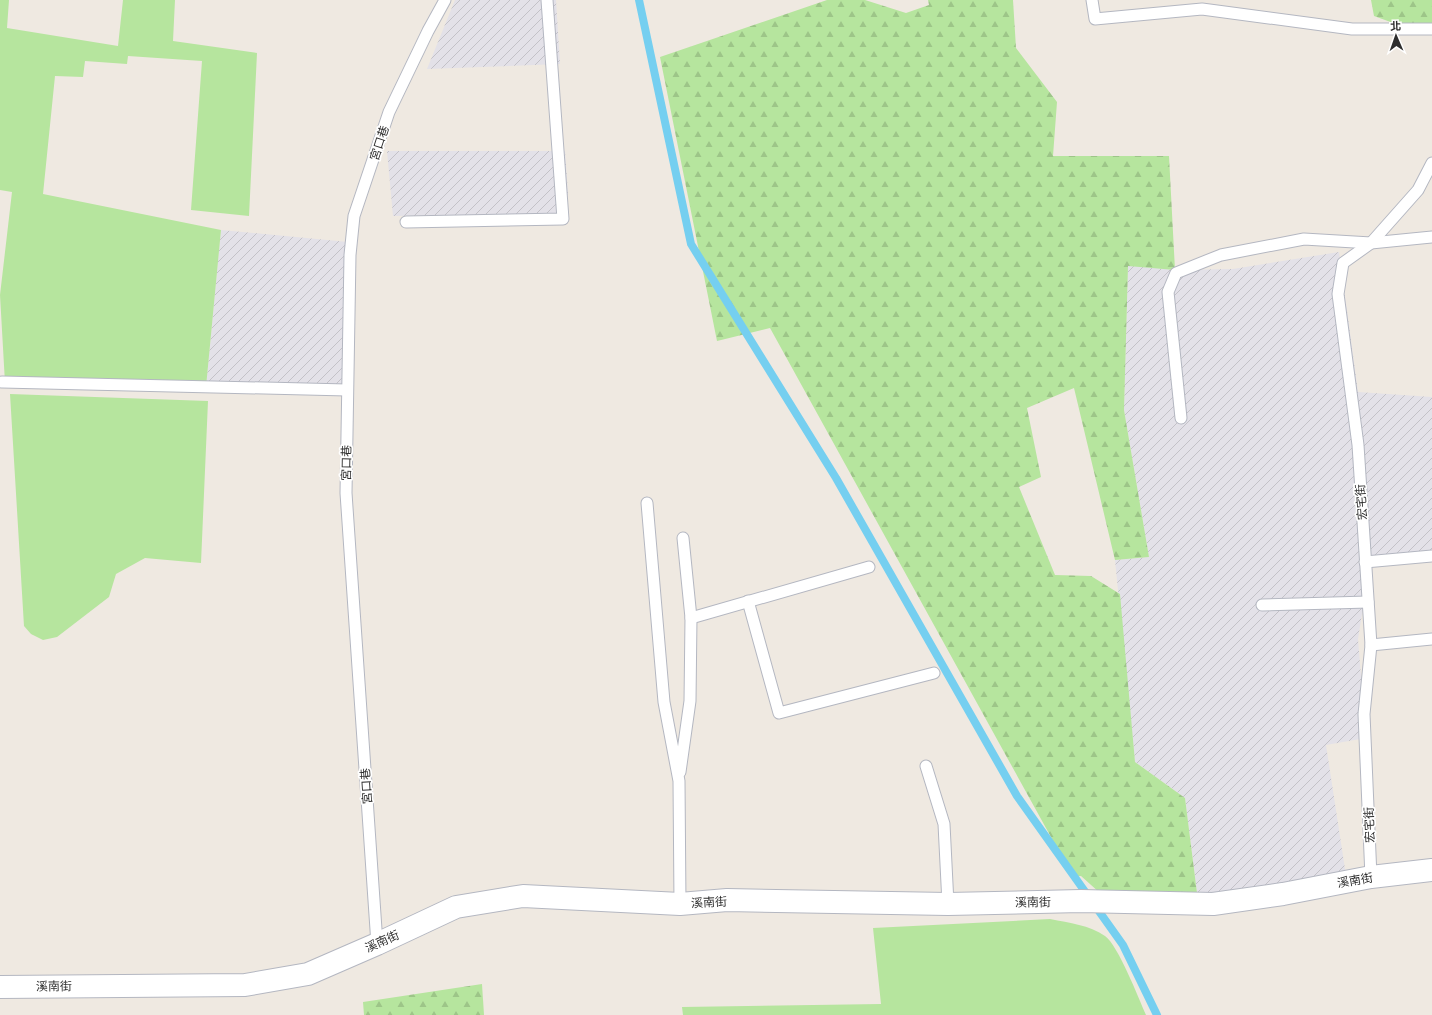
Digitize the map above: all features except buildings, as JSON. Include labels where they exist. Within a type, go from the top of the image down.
[{"type":"street","name":"溪南街","points":[[0,987],[244,985],[308,974],[456,907],[523,896],[680,904],[727,900],[948,904],[1081,901],[1213,904],[1283,894],[1371,877],[1432,870]]},
{"type":"lane","name":"宮口巷","points":[[377,944],[346,493],[350,255],[354,216],[389,112],[428,31],[445,0]]},
{"type":"lane","points":[[406,222],[563,219],[547,0]]},
{"type":"lane","points":[[1092,0],[1095,19],[1202,9],[1352,29],[1432,29]]},
{"type":"lane","name":"宏宅街","points":[[1371,877],[1364,714],[1371,645],[1358,445],[1338,294],[1343,263],[1372,243],[1418,190],[1432,163]]},
{"type":"lane","points":[[1181,418],[1168,292],[1176,273],[1221,255],[1304,239],[1372,243],[1432,237]]},
{"type":"lane","points":[[2,382],[347,390]]},
{"type":"lane","points":[[647,503],[664,702],[679,781]]},
{"type":"lane","points":[[680,904],[679,781],[690,702],[691,618],[683,538]]},
{"type":"lane","points":[[1365,562],[1432,556]]},
{"type":"lane","points":[[691,618],[869,567]]},
{"type":"lane","points":[[748,602],[779,713],[934,673]]},
{"type":"lane","points":[[1262,605],[1368,602]]},
{"type":"lane","points":[[1371,645],[1432,639]]},
{"type":"lane","points":[[926,766],[944,824],[948,904]]},
{"type":"shaded area","points":[[455,0],[556,0],[560,64],[427,69]]},
{"type":"shaded area","points":[[387,151],[565,151],[568,194],[556,214],[393,216]]},
{"type":"shaded area","points":[[221,230],[348,242],[354,385],[206,387]]},
{"type":"shaded area","points":[[1339,252],[1358,392],[1432,397],[1432,553],[1370,564],[1358,639],[1366,738],[1326,745],[1347,882],[1301,890],[1197,893],[1185,798],[1135,762],[1115,560],[1149,557],[1124,410],[1128,265],[1175,270],[1233,269]]},
{"type":"green space","points":[[0,0],[9,0],[7,28],[118,46],[123,0],[175,0],[173,41],[257,53],[249,216],[191,210],[202,61],[128,56],[127,64],[85,61],[83,77],[55,76],[43,194],[221,230],[206,387],[5,383],[0,295],[12,192],[0,190]]},
{"type":"green space","points":[[827,0],[865,0],[906,13],[929,5],[928,0],[1013,0],[1016,48],[1057,102],[1053,156],[1169,156],[1175,270],[1128,266],[1124,410],[1149,557],[1115,560],[1074,388],[1027,408],[1041,477],[1019,487],[1055,575],[1091,576],[1120,594],[1135,762],[1185,798],[1197,893],[1100,893],[1081,876],[1073,877],[770,328],[717,341],[660,57]]},
{"type":"green space","points":[[1371,0],[1432,0],[1432,25],[1407,28],[1374,16]]},
{"type":"green space","points":[[10,394],[208,401],[201,563],[145,558],[116,574],[109,597],[57,637],[43,640],[31,634],[24,626]]},
{"type":"green space","points":[[1050,919],[1072,923],[1092,929],[1105,936],[1110,941],[1122,961],[1146,1015],[683,1015],[682,1007],[881,1004],[873,928]]},
{"type":"green space","points":[[482,984],[484,1015],[364,1015],[363,1002]]},
{"type":"waterway","points":[[639,0],[691,244],[836,478],[1017,796],[1123,945],[1157,1015]]}]
